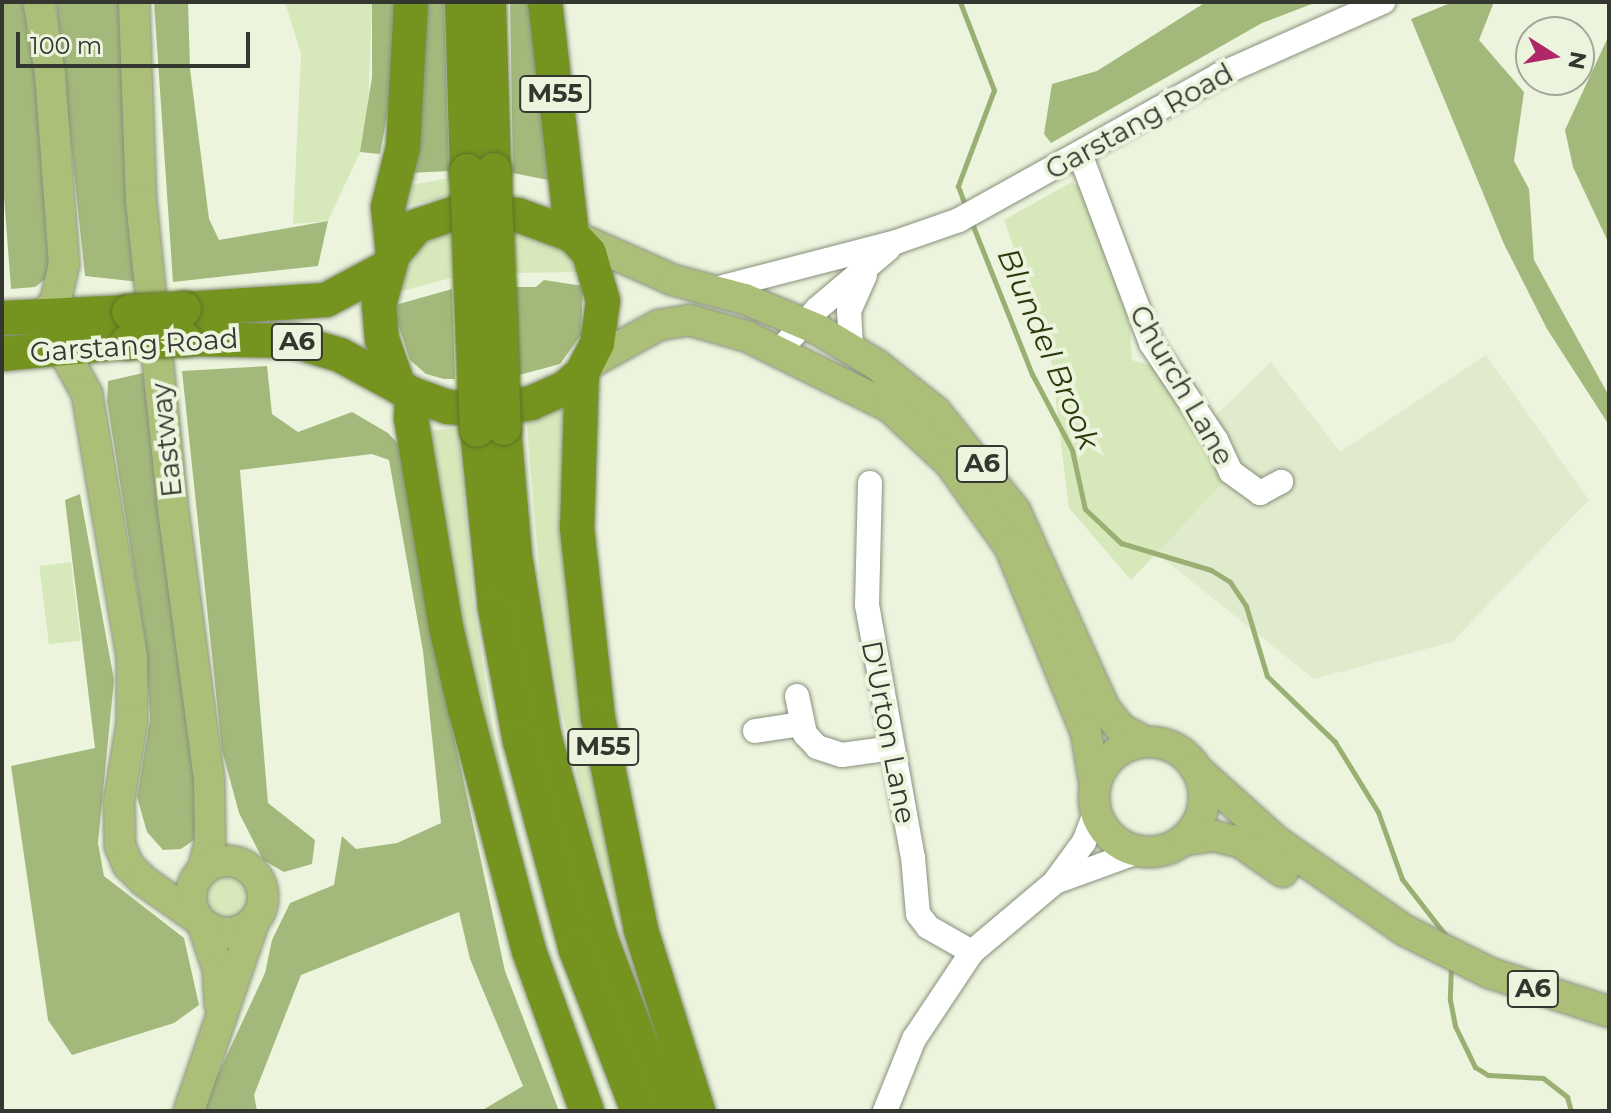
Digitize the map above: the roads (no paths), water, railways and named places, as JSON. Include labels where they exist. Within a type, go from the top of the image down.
[{"type":"highway","points":[[411,2],[403,147],[388,207],[390,262],[379,305],[382,339],[406,390],[446,627],[529,951],[587,1111]]},
{"type":"highway","name":"M55","points":[[462,2],[481,171],[495,608],[494,686],[538,879],[612,1111]]},
{"type":"highway","name":"M55","points":[[481,171],[489,2]]},
{"type":"highway","name":"M55","points":[[545,2],[565,186],[574,236]]},
{"type":"highway","name":"A6","points":[[390,262],[417,226],[458,212],[518,215],[574,236]]},
{"type":"highway","points":[[574,236],[595,266],[603,301],[602,323],[585,369]]},
{"type":"highway","name":"Garstang Road","points":[[2,354],[63,350],[121,334],[326,300],[390,262]]},
{"type":"highway","name":"Garstang Road","points":[[2,318],[93,313],[121,334]]},
{"type":"highway","name":"Garstang Road","points":[[184,324],[293,341],[340,355],[406,390]]},
{"type":"highway","name":"M55","points":[[585,369],[577,528],[598,718],[641,930],[698,1111]]},
{"type":"highway","name":"A6","points":[[406,390],[448,407],[492,410],[551,396],[585,369]]},
{"type":"highway","name":"M55","points":[[490,429],[515,556],[544,735],[601,939],[666,1111]]},
{"type":"highway","name":"M55","points":[[495,608],[550,865],[638,1111]]},
{"type":"main road","points":[[39,2],[50,74],[64,264],[74,296],[93,313]]},
{"type":"main road","name":"Eastway","points":[[134,2],[141,200],[172,502],[209,780],[210,842],[201,872]]},
{"type":"main road","name":"A6","points":[[574,236],[656,273],[804,323],[851,347],[936,412],[992,477],[1032,543],[1105,709],[1121,729],[1145,742],[1169,746],[1276,841],[1404,930],[1460,959],[1533,990],[1609,1012]]},
{"type":"main road","points":[[43,317],[56,300],[64,264]]},
{"type":"main road","name":"A6","points":[[585,369],[659,325],[689,320],[730,329],[861,394],[877,397],[950,463],[985,508],[1016,558],[1048,630],[1086,732],[1095,798],[1112,838],[1140,851],[1163,850],[1184,840],[1214,836],[1240,842],[1416,958],[1479,988],[1609,1034]]},
{"type":"main road","points":[[87,394],[121,334]]},
{"type":"main road","points":[[63,350],[87,394],[132,657],[132,723],[119,801],[120,846],[128,865],[144,881],[200,922],[233,933],[254,921]]},
{"type":"main road","points":[[1095,798],[1113,756],[1145,742]]},
{"type":"main road","points":[[1184,840],[1194,828],[1204,799],[1196,769]]},
{"type":"main road","name":"Eastway","points":[[209,780],[253,872]]},
{"type":"main road","points":[[144,881],[174,884],[229,861],[253,872],[263,896],[189,1111]]},
{"type":"main road","points":[[201,872],[191,893],[218,969],[221,1018]]},
{"type":"street","name":"Garstang Road","points":[[711,290],[889,248],[969,215],[1219,75],[1383,2]]},
{"type":"street","name":"Church Lane","points":[[1080,154],[1151,343],[1231,472],[1260,493],[1281,482]]},
{"type":"street","name":"Garstang Road","points":[[779,351],[804,323],[889,248]]},
{"type":"street","points":[[851,347],[851,302],[889,248]]},
{"type":"street","name":"D'Urton Lane","points":[[870,483],[867,605],[918,914],[928,927],[972,952]]},
{"type":"street","points":[[797,696],[802,724],[811,742],[833,754],[892,748]]},
{"type":"street","points":[[755,731],[802,724]]},
{"type":"street","points":[[885,1111],[924,1021],[972,952],[1055,882],[1084,842],[1095,798]]},
{"type":"street","points":[[1055,882],[1140,851]]},
{"type":"waterway","name":"Blundel Brook","points":[[960,2],[994,90],[958,186],[966,208]]},
{"type":"waterway","name":"Blundel Brook","points":[[971,221],[1032,374],[1072,450],[1085,509],[1121,543],[1211,570],[1230,582],[1246,606],[1267,676],[1335,742],[1378,812],[1402,879],[1447,937]]},
{"type":"waterway","points":[[1451,965],[1450,1000],[1455,1026],[1475,1067],[1488,1075],[1543,1078],[1567,1097],[1571,1111]]}]
